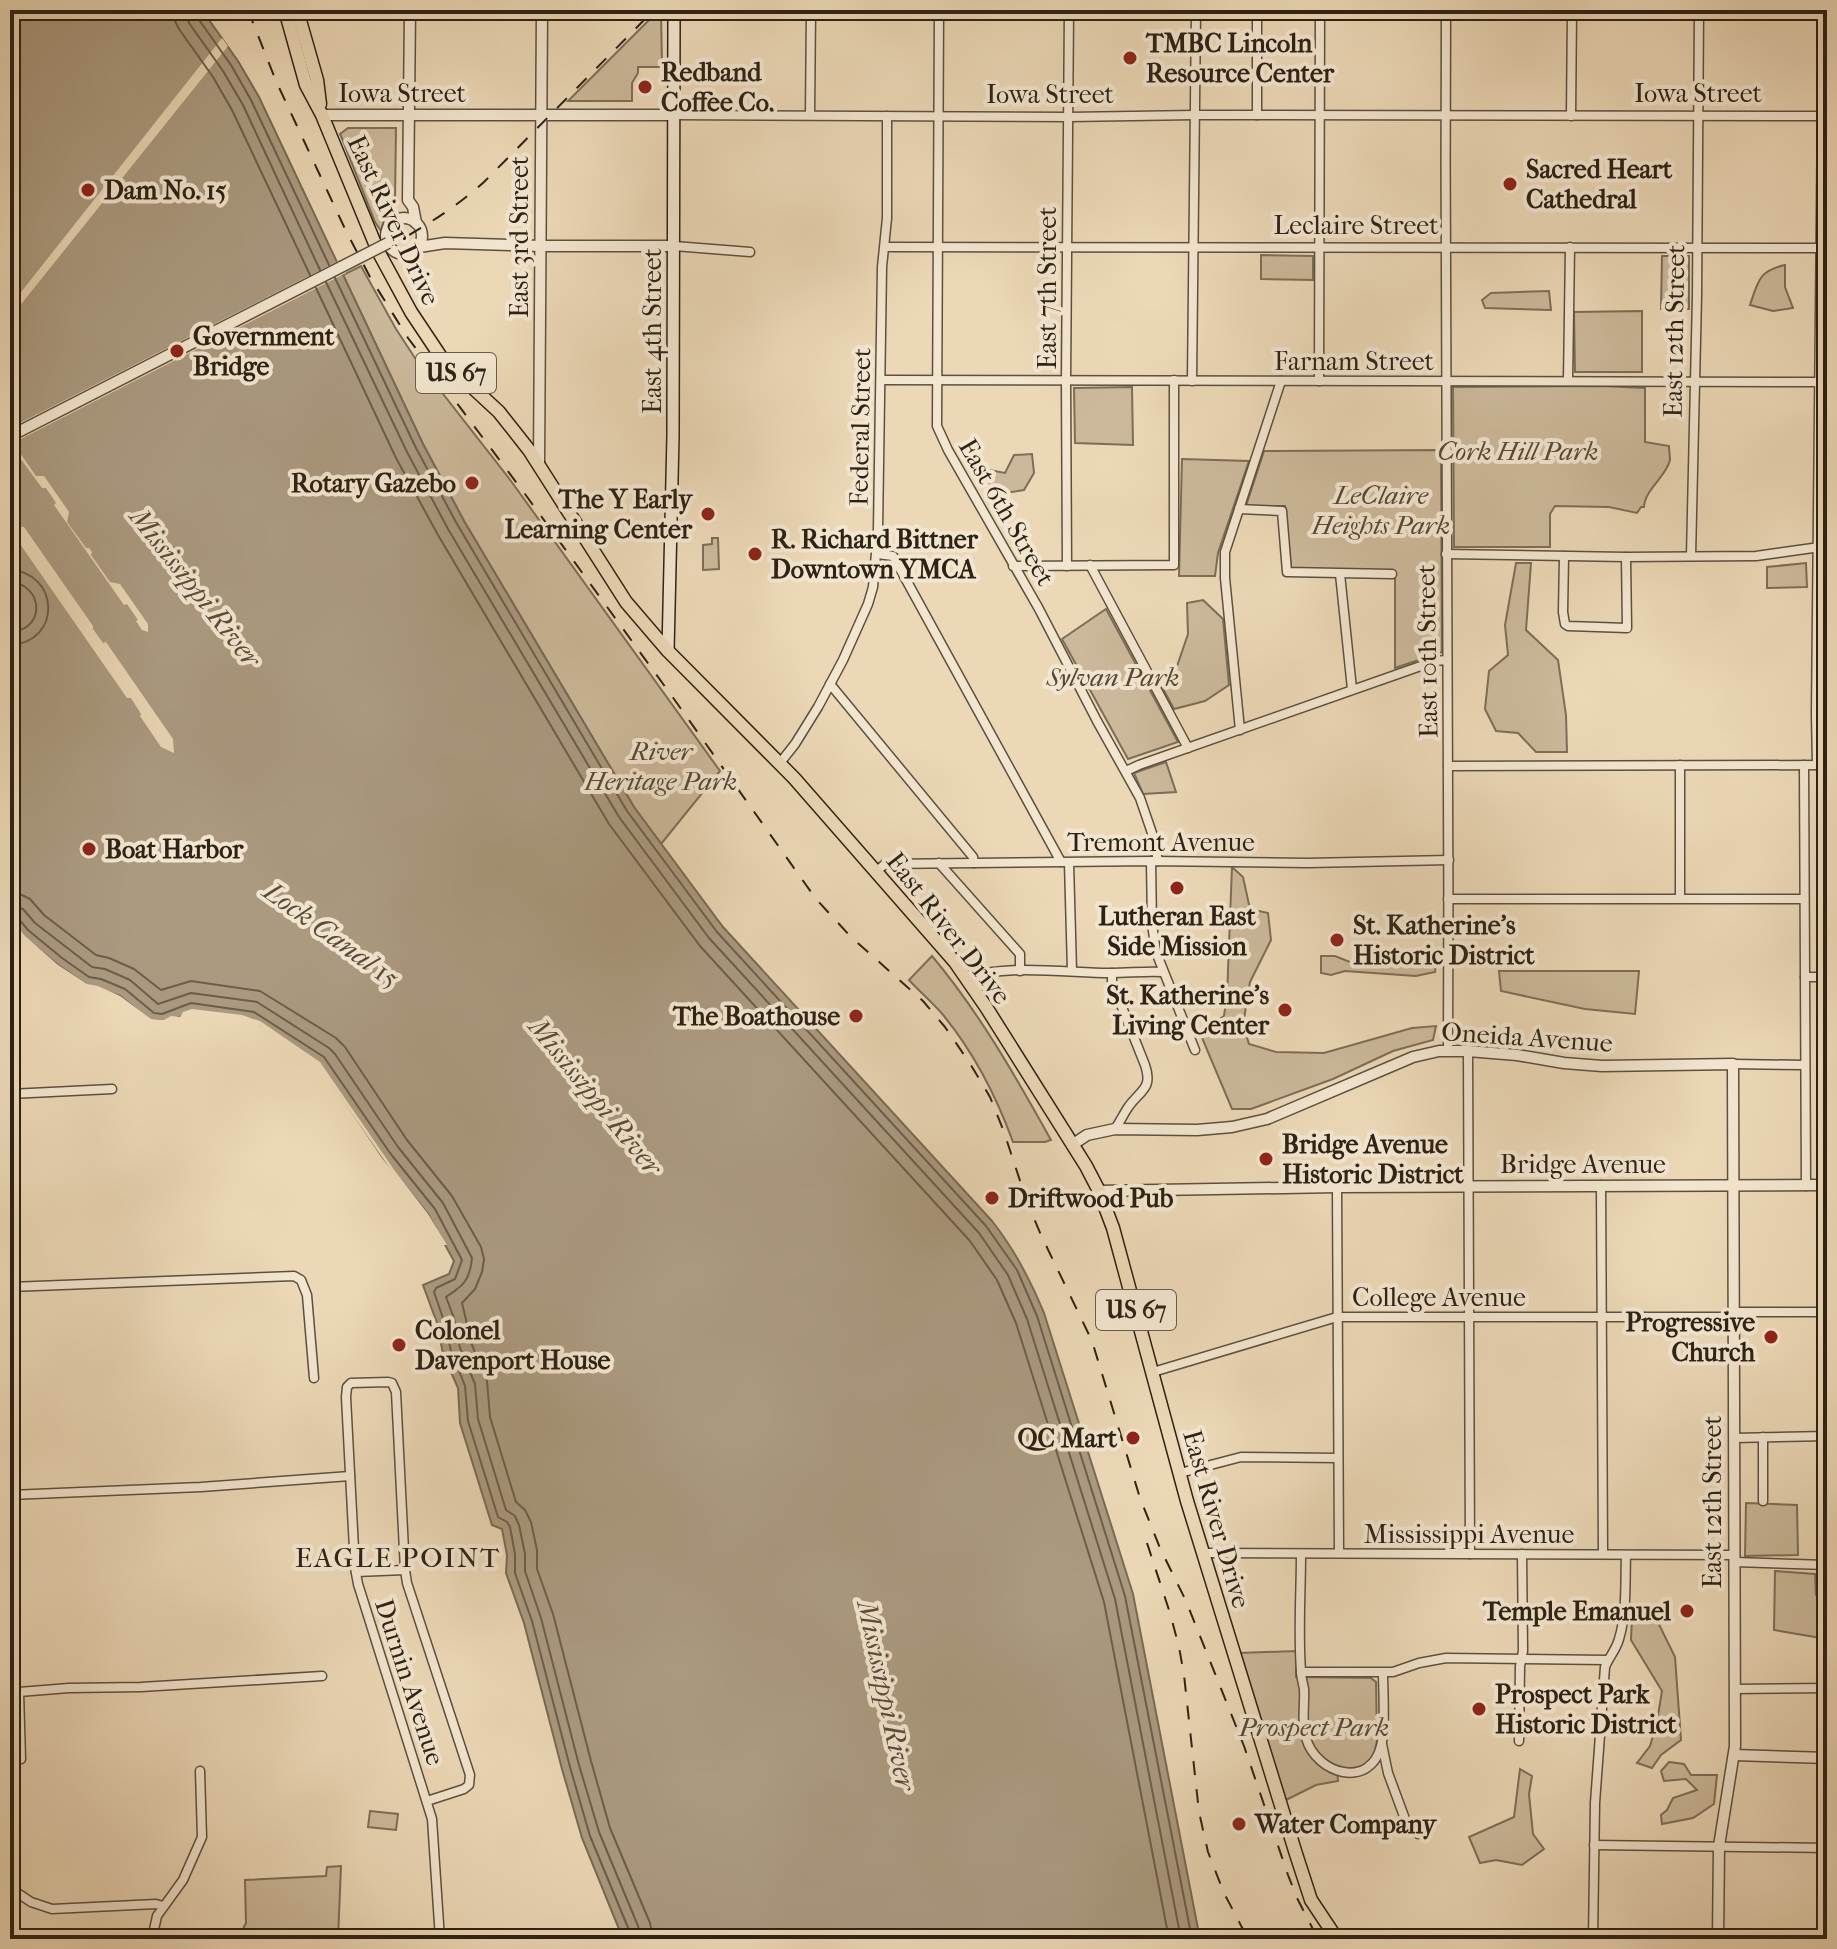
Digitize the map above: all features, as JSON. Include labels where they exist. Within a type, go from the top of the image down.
[{"type":"main road","name":"East River Drive","points":[[285,10],[306,85],[322,115],[378,251],[427,338],[450,367],[507,421],[539,465],[626,602],[668,651],[780,763],[877,871],[968,980],[1099,1191],[1113,1228],[1203,1553],[1311,1900],[1338,1938]]},
{"type":"main road","name":"East River Drive","points":[[297,10],[317,80],[322,115]]},
{"type":"main road","name":"East 4th Street","points":[[668,651],[673,436],[674,10]]},
{"type":"street","points":[[400,219],[408,200],[410,10]]},
{"type":"street","name":"East 3rd Street","points":[[539,465],[542,10]]},
{"type":"street","points":[[810,115],[811,10]]},
{"type":"street","name":"East 6th Street","points":[[939,10],[937,426],[1144,807],[1153,836],[1152,924],[1156,952],[1195,1050]]},
{"type":"street","name":"East 7th Street","points":[[1067,566],[1069,10]]},
{"type":"street","points":[[1192,381],[1196,10]]},
{"type":"street","points":[[1257,10],[1257,115]]},
{"type":"street","points":[[1319,381],[1320,10]]},
{"type":"street","name":"East 10th Street","points":[[1446,10],[1448,1051]]},
{"type":"street","points":[[1571,116],[1572,10]]},
{"type":"street","name":"East 12th Street","points":[[1691,556],[1699,10]]},
{"type":"street","points":[[1448,766],[1822,765],[1816,715],[1823,546],[1823,10]]},
{"type":"street","name":"Iowa Street","points":[[322,115],[1825,116]]},
{"type":"street","name":"Federal Street","points":[[780,763],[795,744],[830,684],[873,587],[877,554],[882,267],[887,218],[887,116]]},
{"type":"street","points":[[408,200],[419,226],[422,239],[419,247]]},
{"type":"street","points":[[445,243],[409,219],[400,219],[389,227],[386,235],[394,251],[402,255],[410,254],[419,247],[445,243],[674,246],[750,252]]},
{"type":"street","points":[[10,436],[388,243]]},
{"type":"street","name":"Leclaire Street","points":[[885,247],[1824,248]]},
{"type":"street","points":[[1568,381],[1570,247]]},
{"type":"street","name":"Farnam Street","points":[[881,380],[1823,382]]},
{"type":"street","points":[[1013,566],[1174,565],[1174,380]]},
{"type":"street","points":[[1240,730],[1225,552],[1281,381]]},
{"type":"street","points":[[1239,509],[1282,511],[1287,572],[1392,574]]},
{"type":"street","points":[[1446,554],[1756,556],[1823,546]]},
{"type":"street","points":[[877,554],[893,556],[1065,862],[1072,971]]},
{"type":"street","points":[[1564,556],[1565,624],[1627,628],[1626,557]]},
{"type":"street","points":[[1090,565],[1188,748]]},
{"type":"street","points":[[1340,574],[1352,689]]},
{"type":"street","points":[[1126,771],[1352,689],[1435,661],[1447,660]]},
{"type":"street","points":[[830,684],[973,857],[974,863]]},
{"type":"street","points":[[1680,765],[1680,898]]},
{"type":"street","points":[[1804,765],[1806,1186]]},
{"type":"street","name":"Tremont Avenue","points":[[877,871],[885,864],[1449,860]]},
{"type":"street","points":[[939,863],[1020,954],[1020,971]]},
{"type":"street","points":[[1448,899],[1804,899]]},
{"type":"street","points":[[968,980],[975,974],[987,971],[1163,972]]},
{"type":"street","points":[[1112,973],[1112,982],[1148,1073],[1146,1088],[1133,1101],[1115,1129]]},
{"type":"street","points":[[1805,977],[1827,977]]},
{"type":"street","points":[[1468,1051],[1470,1554]]},
{"type":"street","name":"Oneida Avenue","points":[[1072,1145],[1087,1135],[1115,1129],[1197,1130],[1253,1122],[1301,1106],[1428,1052],[1468,1051],[1602,1066],[1805,1065]]},
{"type":"street","name":"East 12th Street","points":[[1718,1939],[1719,1846],[1734,1755],[1733,1064]]},
{"type":"street","points":[[10,1094],[112,1089]]},
{"type":"street","points":[[1601,1185],[1603,1554]]},
{"type":"street","name":"Bridge Avenue","points":[[1099,1191],[1827,1185]]},
{"type":"street","points":[[1337,1187],[1339,1553]]},
{"type":"street","points":[[10,1287],[294,1276],[301,1280],[307,1295],[314,1378]]},
{"type":"street","name":"College Avenue","points":[[1153,1372],[1337,1317],[1602,1317],[1827,1312]]},
{"type":"street","name":"Durnin Avenue","points":[[405,1570],[396,1392],[392,1383],[351,1383],[347,1387],[356,1572],[364,1607],[427,1801],[434,1836],[440,1939]]},
{"type":"street","points":[[1734,1438],[1827,1436]]},
{"type":"street","points":[[1763,1437],[1763,1501]]},
{"type":"street","points":[[1180,1473],[1241,1457],[1338,1458]]},
{"type":"street","points":[[10,1495],[201,1487],[350,1476]]},
{"type":"street","name":"Mississippi Avenue","points":[[1203,1553],[1603,1554],[1734,1558],[1827,1565]]},
{"type":"street","points":[[1301,1554],[1301,1672],[1305,1737],[1315,1757],[1334,1771],[1356,1772],[1369,1767],[1382,1744]]},
{"type":"street","points":[[1519,1741],[1522,1554]]},
{"type":"street","points":[[1593,1939],[1595,1803],[1605,1667],[1616,1650],[1624,1617],[1626,1556]]},
{"type":"street","points":[[356,1572],[405,1570],[471,1779],[464,1789],[427,1801]]},
{"type":"street","points":[[1301,1672],[1383,1673],[1446,1658],[1607,1660]]},
{"type":"street","points":[[1383,1673],[1382,1744],[1388,1773],[1407,1824],[1418,1834]]},
{"type":"street","points":[[10,1760],[21,1759],[19,1692],[322,1676]]},
{"type":"street","points":[[1735,1689],[1827,1688]]},
{"type":"street","points":[[1734,1755],[1827,1758]]},
{"type":"street","points":[[1369,1767],[1388,1773]]},
{"type":"street","points":[[152,1939],[157,1916],[183,1880],[202,1837],[200,1771]]},
{"type":"street","points":[[1594,1845],[1827,1848]]},
{"type":"street","points":[[10,1888],[45,1908],[163,1906]]},
{"type":"green space","points":[[659,10],[662,67],[638,67],[632,83],[632,101],[568,101]]},
{"type":"green space","points":[[348,128],[396,128],[395,201],[386,212],[381,231],[340,134]]},
{"type":"green space","points":[[1261,255],[1313,256],[1313,280],[1261,279]]},
{"type":"green space","points":[[1662,256],[1689,256],[1689,309],[1661,309]]},
{"type":"green space","points":[[1785,265],[1785,287],[1793,308],[1773,311],[1750,305],[1764,274]]},
{"type":"green space","name":"River Heritage Park","points":[[361,266],[415,358],[511,481],[720,771],[661,844],[634,807],[464,521],[423,444],[343,275]]},
{"type":"green space","points":[[1549,291],[1551,310],[1485,308],[1482,300],[1491,293]]},
{"type":"green space","name":"Cork Hill Park","points":[[1642,311],[1642,372],[1575,372],[1574,312]]},
{"type":"green space","points":[[1132,387],[1133,445],[1075,443],[1074,388]]},
{"type":"green space","name":"Cork Hill Park","points":[[1453,387],[1645,388],[1645,442],[1669,446],[1668,466],[1648,494],[1644,507],[1637,513],[1609,507],[1555,506],[1550,514],[1550,547],[1454,547]]},
{"type":"green space","name":"LeClaire Heights Park","points":[[1441,450],[1442,652],[1395,668],[1395,571],[1291,568],[1285,506],[1246,506],[1264,451]]},
{"type":"green space","points":[[976,454],[984,469],[1005,473],[1014,455],[1032,454],[1034,473],[1024,490],[994,495],[981,482],[967,456]]},
{"type":"green space","points":[[1182,459],[1249,461],[1218,553],[1215,576],[1179,576]]},
{"type":"green space","points":[[712,538],[718,538],[719,569],[703,570],[703,545],[712,544]]},
{"type":"green space","points":[[1516,563],[1531,563],[1526,630],[1558,660],[1566,715],[1567,752],[1536,752],[1518,733],[1496,731],[1485,709],[1489,671],[1508,655],[1505,625]]},
{"type":"green space","points":[[1806,563],[1807,587],[1767,588],[1767,567]]},
{"type":"green space","points":[[1203,600],[1223,619],[1229,685],[1205,701],[1174,709],[1162,687],[1175,672],[1188,634],[1187,603]]},
{"type":"green space","name":"Sylvan Park","points":[[1106,609],[1178,742],[1128,759],[1062,639]]},
{"type":"green space","name":"Sylvan Park","points":[[1166,762],[1176,792],[1143,794],[1134,773]]},
{"type":"green space","points":[[1232,867],[1243,877],[1250,909],[1268,913],[1271,940],[1250,982],[1243,1025],[1249,1044],[1276,1052],[1324,1053],[1412,1028],[1436,1026],[1433,1040],[1393,1051],[1333,1079],[1251,1109],[1232,1109],[1200,1033],[1224,1016]]},
{"type":"green space","points":[[932,956],[981,1022],[1051,1140],[1013,1142],[1000,1109],[965,1045],[944,1016],[909,980]]},
{"type":"green space","points":[[1321,956],[1335,956],[1355,964],[1405,961],[1418,965],[1436,964],[1435,972],[1416,976],[1345,971],[1331,975],[1321,973]]},
{"type":"green space","points":[[1499,971],[1639,971],[1635,1014],[1585,1009],[1501,991]]},
{"type":"green space","points":[[1746,1503],[1797,1505],[1798,1555],[1745,1556]]},
{"type":"green space","points":[[1775,1571],[1815,1574],[1816,1595],[1827,1601],[1827,1639],[1774,1630]]},
{"type":"green space","points":[[1640,1605],[1651,1608],[1675,1657],[1681,1740],[1661,1755],[1652,1768],[1637,1763],[1650,1746],[1662,1691],[1631,1640],[1632,1617]]},
{"type":"green space","name":"Prospect Park","points":[[1296,1651],[1296,1677],[1371,1678],[1376,1682],[1377,1740],[1373,1756],[1365,1764],[1337,1768],[1338,1781],[1316,1785],[1286,1800],[1239,1653]]},
{"type":"green space","points":[[1669,1762],[1684,1764],[1691,1775],[1717,1775],[1714,1804],[1693,1818],[1662,1824],[1661,1815],[1673,1798],[1697,1790],[1686,1779],[1664,1781],[1661,1771]]},
{"type":"green space","points":[[1520,1769],[1532,1776],[1529,1794],[1533,1834],[1544,1849],[1522,1865],[1496,1860],[1480,1863],[1469,1837],[1514,1817]]},
{"type":"green space","points":[[370,1811],[398,1814],[396,1830],[368,1827]]},
{"type":"green space","points":[[341,1866],[338,1939],[238,1939],[246,1923],[245,1880],[326,1876],[327,1867]]},
{"type":"water","points":[[10,10],[202,10],[259,97],[423,444],[464,521],[634,807],[723,927],[992,1221],[1015,1254],[1044,1313],[1133,1594],[1200,1939],[623,1939],[582,1838],[524,1623],[506,1573],[507,1555],[502,1529],[492,1525],[460,1423],[458,1388],[443,1354],[437,1323],[423,1285],[449,1274],[454,1261],[428,1214],[383,1158],[319,1063],[252,1019],[191,1011],[162,1022],[151,1021],[120,996],[87,985],[58,965],[22,935],[10,920],[10,617],[20,609],[10,595]]},
{"type":"pier","points":[[222,38],[228,46],[10,318],[10,306]]},
{"type":"pier","name":"Government Bridge","points":[[340,260],[346,273],[13,443],[36,476],[44,476],[69,512],[67,522],[92,552],[91,555],[110,582],[120,584],[148,624],[148,632],[142,630],[127,604],[124,605],[54,505],[56,503],[46,488],[42,488],[10,444],[10,428]]},
{"type":"pier","points":[[10,507],[173,739],[174,753],[161,747],[131,698],[127,698],[13,534]]},
{"type":"pier","points":[[10,916],[24,935],[58,965],[87,984],[120,996],[151,1019],[180,1017],[183,1012],[192,1009],[242,1015],[260,1021],[320,1062],[447,1245],[443,1245],[313,1062],[278,1041],[261,1026],[233,1018],[196,1014],[166,1025],[152,1025],[116,997],[84,987],[55,968],[17,933],[10,923]]},
{"type":"railway","points":[[248,10],[276,81],[346,231],[408,338],[525,494],[816,899],[851,937],[923,1001],[945,1027],[990,1097],[1027,1202],[1092,1341],[1140,1498],[1186,1601],[1244,1746],[1297,1898],[1318,1939]]},
{"type":"railway","points":[[10,439],[367,258],[441,215],[484,182],[654,10]]},
{"type":"railway","points":[[1147,1543],[1179,1647],[1199,1812],[1208,1852],[1224,1893],[1248,1939]]},
{"type":"place","name":"TMBC Lincoln Resource Center","points":[[1130,58]]},
{"type":"place","name":"Redband Coffee Co.","points":[[645,87]]},
{"type":"place","name":"Sacred Heart Cathedral","points":[[1510,184]]},
{"type":"place","name":"Dam No. 15","points":[[88,190]]},
{"type":"place","name":"Government Bridge","points":[[177,351]]},
{"type":"place","name":"Rotary Gazebo","points":[[472,483]]},
{"type":"place","name":"The Y Early Learning Center","points":[[708,514]]},
{"type":"place","name":"R. Richard Bittner Downtown YMCA","points":[[755,554]]},
{"type":"place","name":"Boat Harbor","points":[[89,849]]},
{"type":"place","name":"Lutheran East Side Mission","points":[[1177,888]]},
{"type":"place","name":"St. Katherine's Historic District","points":[[1337,940]]},
{"type":"place","name":"St. Katherine's Living Center","points":[[1285,1010]]},
{"type":"place","name":"The Boathouse","points":[[856,1016]]},
{"type":"place","name":"Bridge Avenue Historic District","points":[[1266,1159]]},
{"type":"place","name":"Driftwood Pub","points":[[992,1198]]},
{"type":"place","name":"Progressive Church","points":[[1771,1337]]},
{"type":"place","name":"Colonel Davenport House","points":[[399,1345]]},
{"type":"place","name":"QC Mart","points":[[1133,1438]]},
{"type":"place","name":"Temple Emanuel","points":[[1687,1611]]},
{"type":"place","name":"Prospect Park Historic District","points":[[1479,1709]]},
{"type":"place","name":"Water Company","points":[[1239,1824]]},
{"type":"district","name":"EAGLE POINT","points":[[398,1557]]},
{"type":"water label","name":"Mississippi River","points":[[196,587]]},
{"type":"water label","name":"Lock Canal 15","points":[[332,934]]},
{"type":"water label","name":"Mississippi River","points":[[596,1096]]},
{"type":"water label","name":"Mississippi River","points":[[887,1695]]}]
